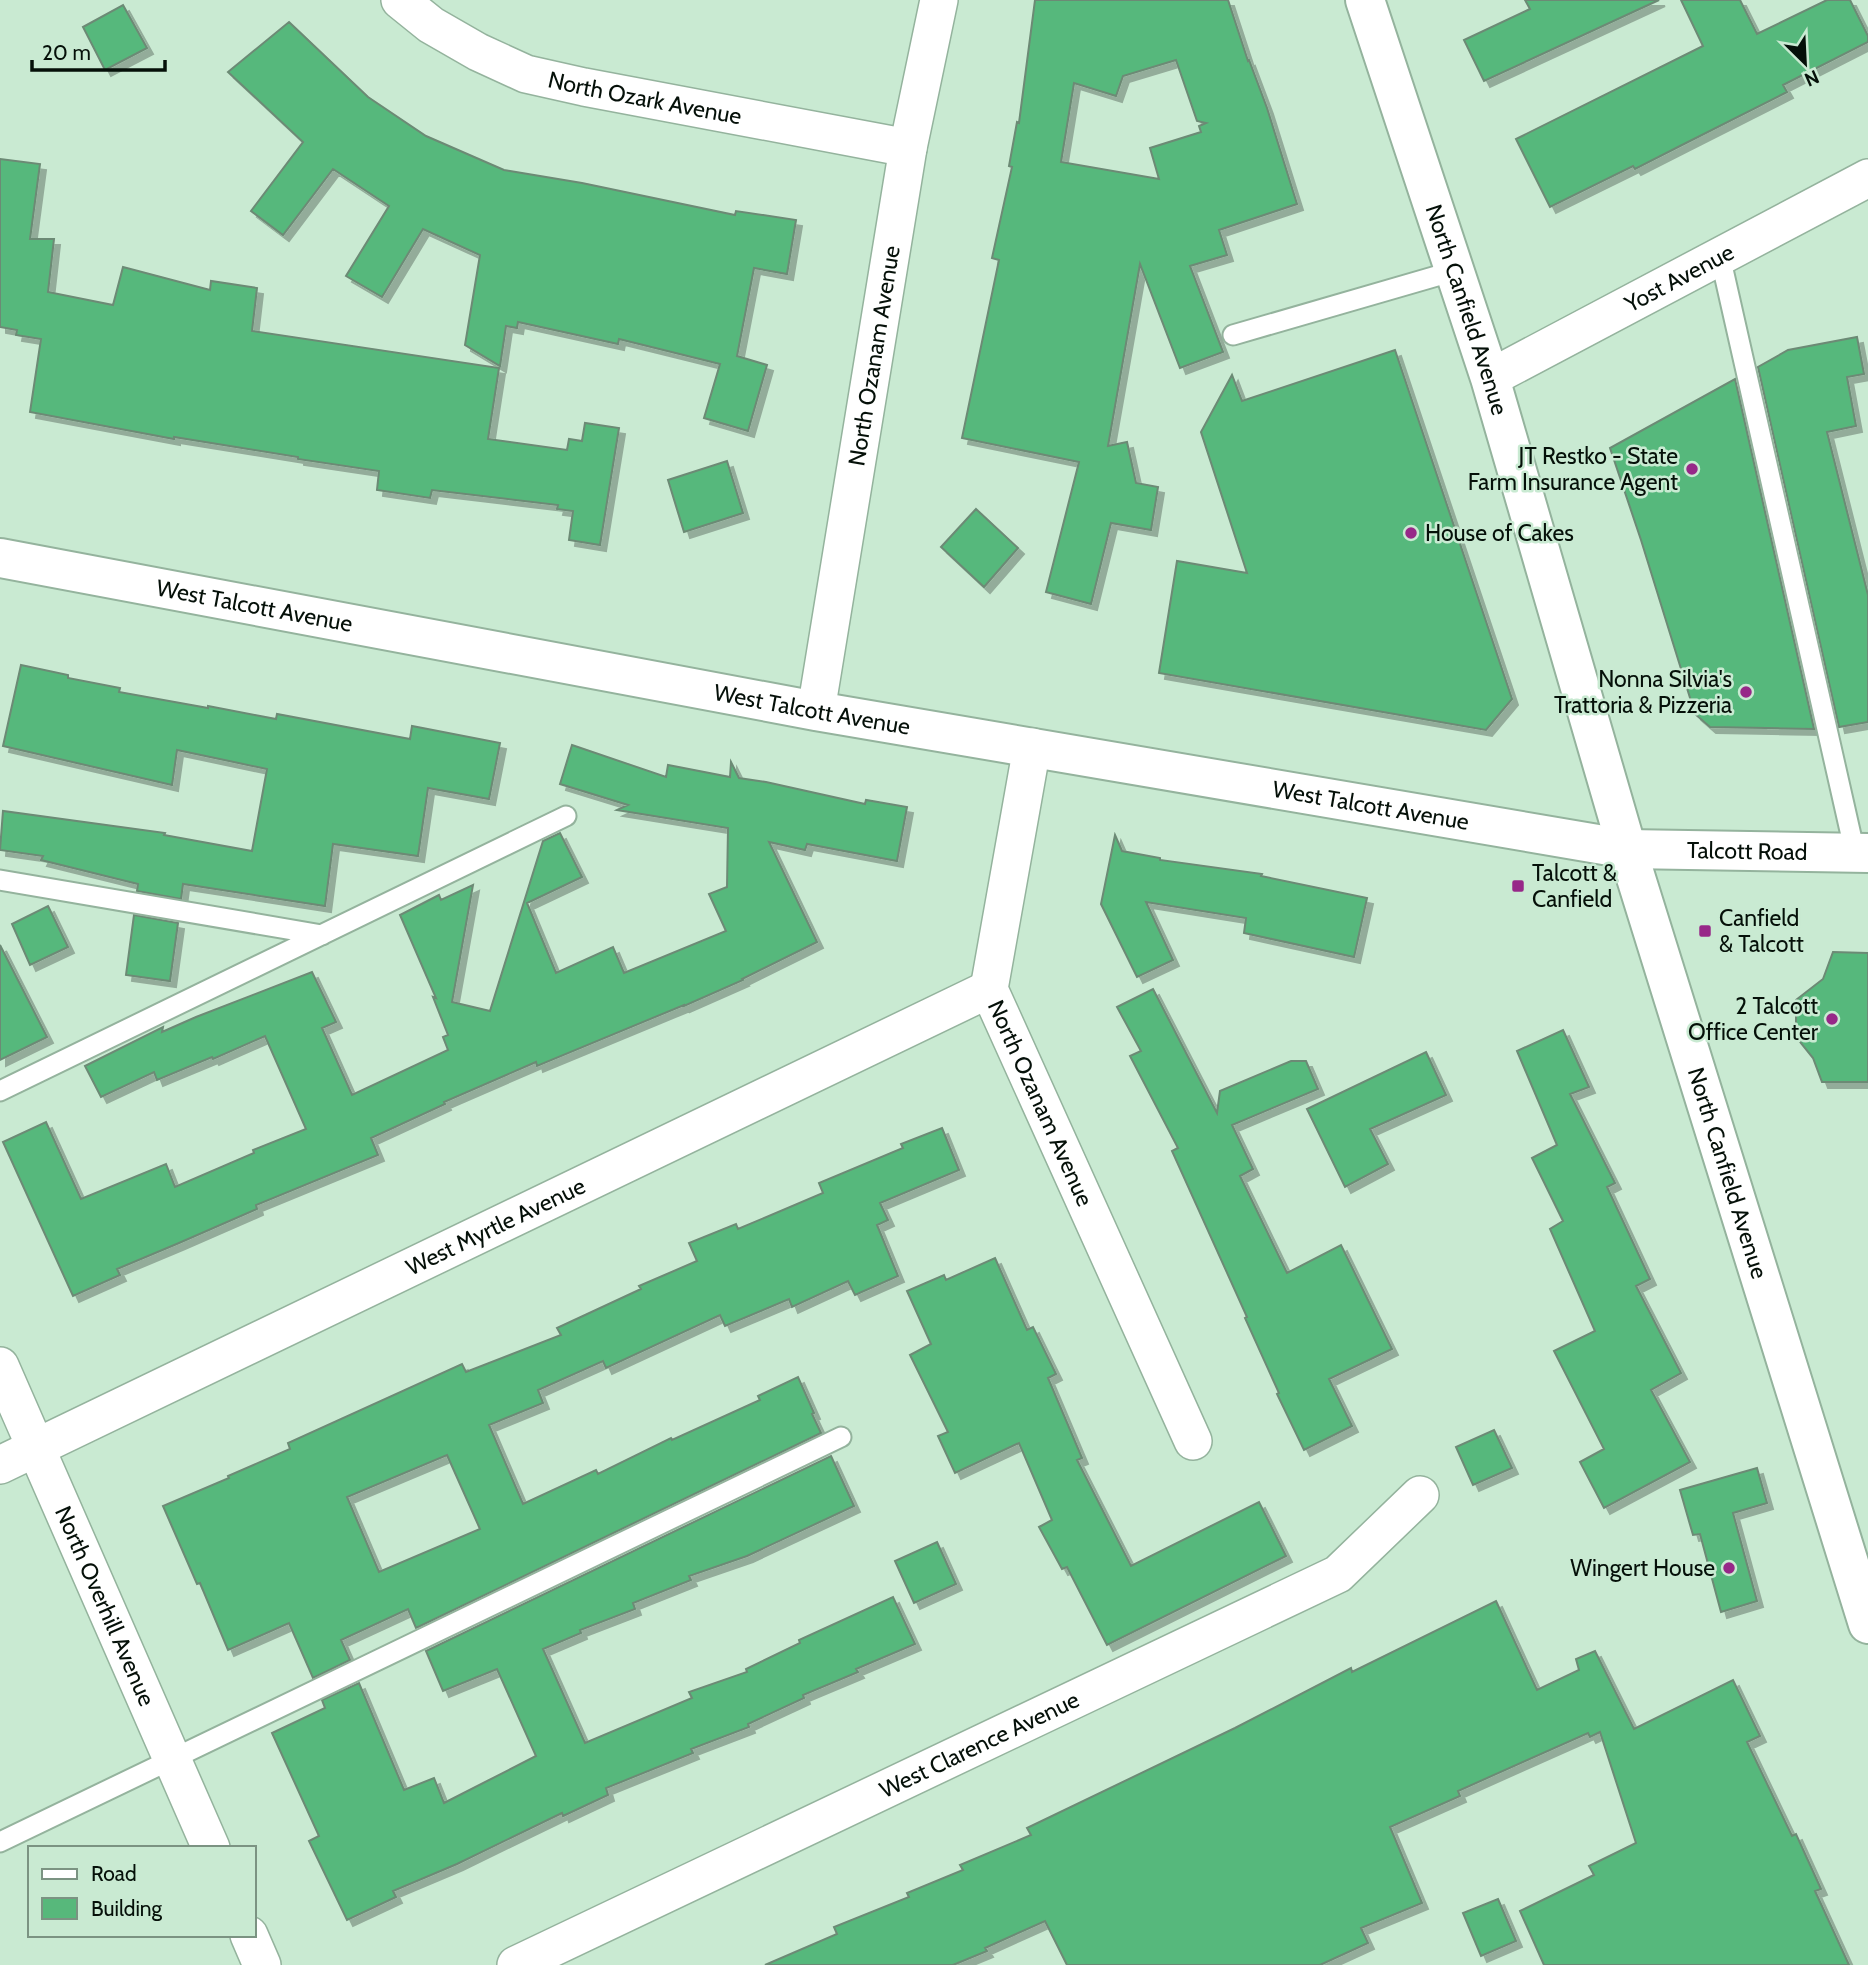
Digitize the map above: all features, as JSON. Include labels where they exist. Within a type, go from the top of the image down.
[{"type":"street","name":"North Ozark Avenue","points":[[400,0],[431,25],[478,52],[526,74],[908,148]]},
{"type":"street","name":"North Ozanam Avenue","points":[[816,710],[908,148],[939,0]]},
{"type":"street","name":"North Canfield Avenue","points":[[1364,0],[1490,378],[1627,849],[1868,1624]]},
{"type":"street","name":"Yost Avenue","points":[[1490,378],[1868,178]]},
{"type":"street","name":"West Talcott Avenue","points":[[0,558],[816,710],[1627,849]]},
{"type":"street","name":"North Ozanam Avenue","points":[[1032,747],[989,989],[1193,1441]]},
{"type":"street","name":"Talcott Road","points":[[1627,849],[1861,853]]},
{"type":"street","name":"West Myrtle Avenue","points":[[0,1465],[989,989]]},
{"type":"street","name":"North Overhill Avenue","points":[[0,1366],[210,1846]]},
{"type":"street","name":"West Clarence Avenue","points":[[516,1965],[1338,1574],[1420,1495]]},
{"type":"street","points":[[250,1937],[262,1965]]},
{"type":"lane","points":[[1720,256],[1861,853]]},
{"type":"lane","points":[[1233,335],[1454,271]]},
{"type":"lane","points":[[0,1091],[566,817]]},
{"type":"lane","points":[[0,880],[322,935]]},
{"type":"lane","points":[[0,1842],[841,1437]]},
{"type":"building","points":[[1035,0],[1228,0],[1267,108],[1297,204],[1219,230],[1227,255],[1190,266],[1223,352],[1180,368],[1140,264],[1108,446],[1127,442],[1136,483],[1158,487],[1151,530],[1111,523],[1091,604],[1046,592],[1079,462],[962,438],[999,260],[992,258],[1012,167],[1009,166],[1017,122],[1019,123]],"holes":[[[1176,60],[1197,121],[1206,123],[1199,126],[1201,132],[1150,148],[1159,179],[1061,162],[1074,83],[1116,96],[1123,76]]]},
{"type":"building","points":[[1525,0],[1659,0],[1484,81],[1464,40],[1530,9]]},
{"type":"building","points":[[1681,0],[1740,0],[1757,34],[1827,0],[1850,0],[1868,36],[1868,42],[1783,85],[1787,92],[1635,169],[1633,166],[1550,207],[1516,139],[1703,46]]},
{"type":"building","points":[[123,5],[147,48],[105,70],[83,27]]},
{"type":"building","points":[[289,22],[368,97],[426,136],[504,170],[582,183],[735,215],[736,211],[796,220],[787,274],[754,268],[737,356],[767,365],[748,431],[704,418],[720,364],[619,339],[618,344],[518,322],[517,328],[506,326],[500,366],[465,345],[480,255],[423,229],[382,297],[346,276],[389,206],[333,169],[283,235],[251,211],[303,142],[228,72]]},
{"type":"building","points":[[0,159],[40,164],[30,239],[54,239],[48,292],[113,305],[123,267],[210,290],[211,281],[257,288],[252,331],[499,368],[488,439],[567,450],[569,439],[582,441],[585,423],[619,428],[600,545],[569,540],[573,511],[557,509],[558,505],[432,490],[430,498],[377,490],[379,471],[174,439],[30,412],[41,339],[16,335],[17,330],[0,327]]},
{"type":"building","points":[[1857,337],[1864,374],[1847,377],[1856,426],[1827,432],[1868,595],[1868,722],[1839,727],[1758,367],[1788,350]]},
{"type":"building","points":[[1395,350],[1512,699],[1486,730],[1159,673],[1177,561],[1247,573],[1201,432],[1232,375],[1242,401]]},
{"type":"building","points":[[1735,379],[1814,729],[1710,727],[1695,714],[1610,448]]},
{"type":"building","points":[[727,461],[743,513],[684,532],[668,480]]},
{"type":"building","points":[[976,509],[1018,548],[984,587],[941,547]]},
{"type":"building","points":[[21,665],[120,688],[119,692],[208,708],[276,719],[277,714],[410,739],[412,726],[500,743],[489,799],[428,788],[418,856],[333,844],[325,906],[183,884],[181,899],[137,891],[138,884],[41,860],[43,856],[0,850],[3,811],[165,833],[164,835],[252,851],[267,769],[177,750],[172,785],[3,746]]},
{"type":"building","points":[[572,745],[666,777],[668,765],[730,777],[731,762],[739,778],[865,804],[866,800],[907,807],[897,861],[807,844],[805,850],[769,842],[817,942],[743,980],[684,1006],[537,1066],[536,1062],[444,1102],[445,1104],[371,1138],[378,1155],[256,1205],[257,1209],[117,1269],[120,1275],[73,1296],[3,1142],[46,1122],[81,1199],[166,1164],[175,1187],[254,1153],[253,1150],[306,1129],[265,1036],[157,1080],[154,1072],[101,1097],[85,1066],[163,1027],[162,1032],[312,972],[336,1022],[322,1028],[352,1095],[448,1050],[443,1037],[448,1035],[433,997],[436,998],[400,915],[439,895],[441,900],[473,885],[452,1002],[490,1011],[543,841],[560,833],[582,877],[527,903],[556,973],[613,947],[624,973],[726,931],[709,894],[727,887],[728,828],[617,810],[628,805],[560,784]]},
{"type":"building","points":[[1115,835],[1122,851],[1160,860],[1262,874],[1261,876],[1367,898],[1354,957],[1244,933],[1246,918],[1146,902],[1173,960],[1137,977],[1101,904]]},
{"type":"building","points":[[48,906],[68,947],[30,965],[12,924]]},
{"type":"building","points":[[134,915],[178,923],[170,981],[126,975]]},
{"type":"building","points":[[0,945],[47,1037],[0,1060]]},
{"type":"building","name":"2 Talcott Office Center","points":[[1833,952],[1868,953],[1868,1082],[1822,1082],[1813,1058],[1796,1037],[1796,1000],[1823,979]]},
{"type":"building","points":[[1153,989],[1217,1113],[1220,1091],[1291,1061],[1306,1061],[1318,1089],[1232,1125],[1253,1169],[1240,1176],[1287,1273],[1341,1245],[1392,1349],[1329,1379],[1352,1426],[1304,1450],[1172,1151],[1178,1148],[1130,1056],[1141,1051],[1117,1007]]},
{"type":"building","points":[[1563,1030],[1589,1087],[1570,1094],[1615,1183],[1607,1187],[1650,1279],[1636,1286],[1681,1373],[1651,1390],[1690,1462],[1604,1508],[1580,1462],[1604,1449],[1554,1351],[1595,1331],[1550,1229],[1563,1221],[1532,1158],[1557,1145],[1517,1051]]},
{"type":"building","points":[[1426,1052],[1446,1095],[1370,1129],[1388,1164],[1345,1187],[1307,1109]]},
{"type":"building","points":[[942,1128],[959,1170],[880,1203],[888,1220],[877,1225],[898,1276],[855,1295],[848,1281],[792,1307],[789,1299],[725,1326],[720,1315],[606,1368],[603,1361],[538,1390],[543,1403],[489,1425],[523,1504],[596,1470],[598,1474],[671,1438],[672,1440],[760,1400],[758,1396],[798,1377],[821,1433],[416,1628],[408,1609],[341,1640],[350,1660],[313,1678],[289,1623],[228,1650],[163,1506],[290,1449],[288,1443],[462,1364],[466,1372],[561,1335],[557,1328],[641,1289],[639,1286],[697,1261],[689,1243],[736,1224],[738,1229],[823,1193],[819,1183],[903,1148],[901,1144]],"holes":[[[447,1455],[480,1529],[379,1572],[347,1497]]]},
{"type":"building","points":[[995,1258],[1027,1330],[1033,1327],[1056,1374],[1048,1378],[1082,1458],[1077,1460],[1131,1566],[1259,1502],[1286,1556],[1107,1645],[1067,1567],[1062,1569],[1039,1527],[1052,1520],[1019,1443],[955,1473],[938,1436],[948,1432],[910,1355],[931,1344],[907,1291],[944,1275],[946,1280]]},
{"type":"building","points":[[1494,1430],[1512,1468],[1473,1485],[1456,1447]]},
{"type":"building","points":[[831,1456],[854,1506],[747,1556],[689,1576],[691,1580],[633,1603],[635,1609],[580,1630],[581,1633],[543,1649],[585,1743],[692,1698],[689,1692],[747,1672],[746,1669],[800,1643],[799,1640],[893,1597],[915,1644],[803,1695],[804,1698],[748,1724],[749,1727],[691,1749],[693,1753],[606,1788],[608,1795],[563,1816],[562,1813],[457,1864],[393,1891],[396,1897],[347,1920],[309,1841],[319,1836],[272,1733],[325,1708],[322,1700],[359,1683],[404,1790],[434,1778],[444,1803],[536,1756],[497,1669],[443,1691],[426,1651]]},
{"type":"building","name":"Wingert House","points":[[1757,1468],[1767,1503],[1733,1513],[1757,1601],[1721,1612],[1700,1534],[1693,1535],[1680,1490]]},
{"type":"building","points":[[937,1542],[956,1584],[914,1603],[895,1561]]},
{"type":"building","points":[[1496,1601],[1537,1690],[1579,1670],[1576,1659],[1595,1651],[1634,1729],[1733,1680],[1760,1736],[1747,1742],[1792,1836],[1796,1834],[1821,1889],[1815,1891],[1849,1965],[1544,1965],[1520,1911],[1594,1875],[1589,1866],[1636,1843],[1600,1732],[1590,1737],[1588,1733],[1458,1791],[1460,1796],[1390,1827],[1422,1903],[1361,1928],[1368,1943],[1320,1965],[1067,1965],[1045,1921],[953,1965],[765,1965],[837,1934],[834,1927],[909,1897],[907,1893],[963,1870],[960,1865],[1031,1835],[1027,1828],[1235,1728],[1351,1668],[1352,1672]]},
{"type":"building","points":[[1498,1899],[1516,1941],[1481,1956],[1463,1913]]},
{"type":"place","name":"JT Restko - State Farm Insurance Agent","points":[[1692,469]]},
{"type":"place","name":"House of Cakes","points":[[1411,533]]},
{"type":"place","name":"Nonna Silvia's Trattoria & Pizzeria","points":[[1746,692]]},
{"type":"place","name":"Talcott & Canfield","points":[[1518,886]]},
{"type":"place","name":"Canfield & Talcott","points":[[1705,931]]},
{"type":"place","name":"2 Talcott Office Center","points":[[1832,1019]]},
{"type":"place","name":"Wingert House","points":[[1729,1568]]}]
